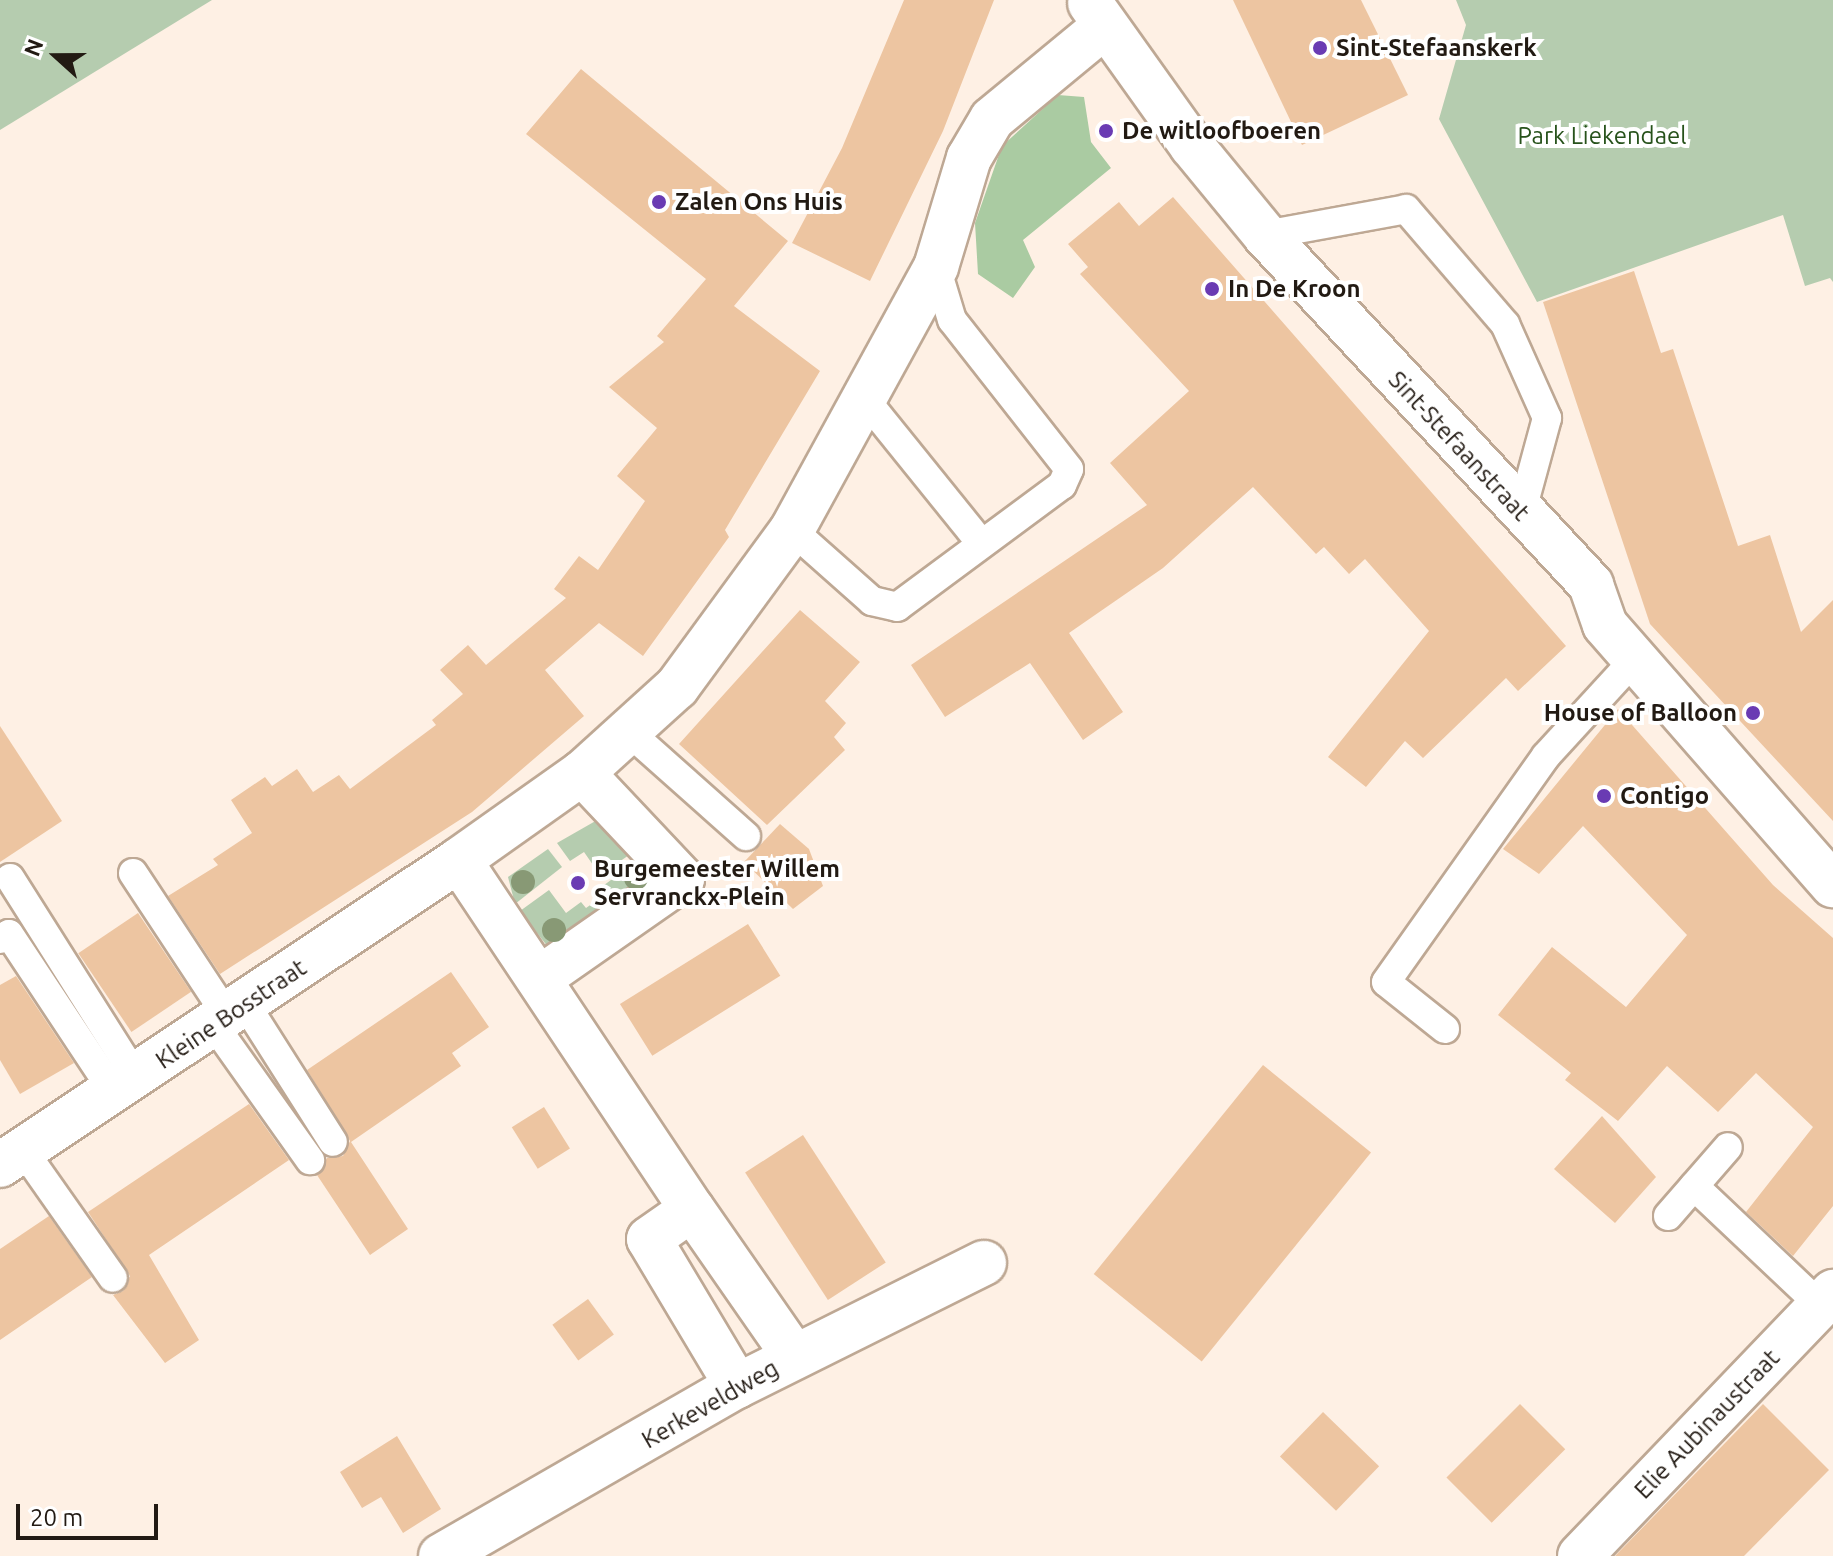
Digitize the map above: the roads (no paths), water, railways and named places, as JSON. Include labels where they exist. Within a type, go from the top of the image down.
[{"type":"street","name":"Sint-Stefaanstraat","points":[[1097,13],[1265,235],[1521,514],[1591,585],[1605,625],[1833,885]]},
{"type":"street","points":[[794,1356],[459,860],[582,773],[677,687],[792,530],[936,267],[969,158],[992,119],[1097,13]]},
{"type":"street","points":[[540,978],[682,879],[582,773]]},
{"type":"street","name":"Kleine Bosstraat","points":[[11,1157],[229,1016],[459,860]]},
{"type":"street","points":[[692,1209],[649,1239],[737,1386]]},
{"type":"street","name":"Kerkeveldweg","points":[[441,1556],[737,1386],[984,1263]]},
{"type":"street","name":"Elie Aubinaustraat","points":[[1580,1556],[1826,1299]]},
{"type":"lane","points":[[1265,235],[1406,209],[1505,324],[1547,418],[1521,514]]},
{"type":"lane","points":[[792,530],[872,601],[897,607],[980,542],[1062,485],[1069,469],[952,320],[936,267]]},
{"type":"lane","points":[[864,398],[980,542]]},
{"type":"lane","points":[[1445,1029],[1386,982],[1546,756],[1635,659]]},
{"type":"lane","points":[[628,731],[746,836]]},
{"type":"lane","points":[[133,873],[229,1016],[310,1160]]},
{"type":"lane","points":[[10,878],[125,1084]]},
{"type":"lane","points":[[0,939],[9,934],[125,1084]]},
{"type":"lane","points":[[229,1016],[333,1142]]},
{"type":"lane","points":[[1668,1216],[1728,1147]]},
{"type":"lane","points":[[11,1157],[113,1278]]},
{"type":"lane","points":[[1694,1186],[1826,1299]]},
{"type":"place","name":"Sint-Stefaanskerk","points":[[1320,48]]},
{"type":"place","name":"De witloofboeren","points":[[1106,131]]},
{"type":"place","name":"Zalen Ons Huis","points":[[659,202]]},
{"type":"place","name":"In De Kroon","points":[[1212,289]]},
{"type":"place","name":"House of Balloon","points":[[1753,713]]},
{"type":"place","name":"Contigo","points":[[1604,796]]},
{"type":"place","name":"Burgemeester Willem Servranckx-Plein","points":[[578,883]]},
{"type":"park label","name":"Park Liekendael","points":[[1602,136]]}]
